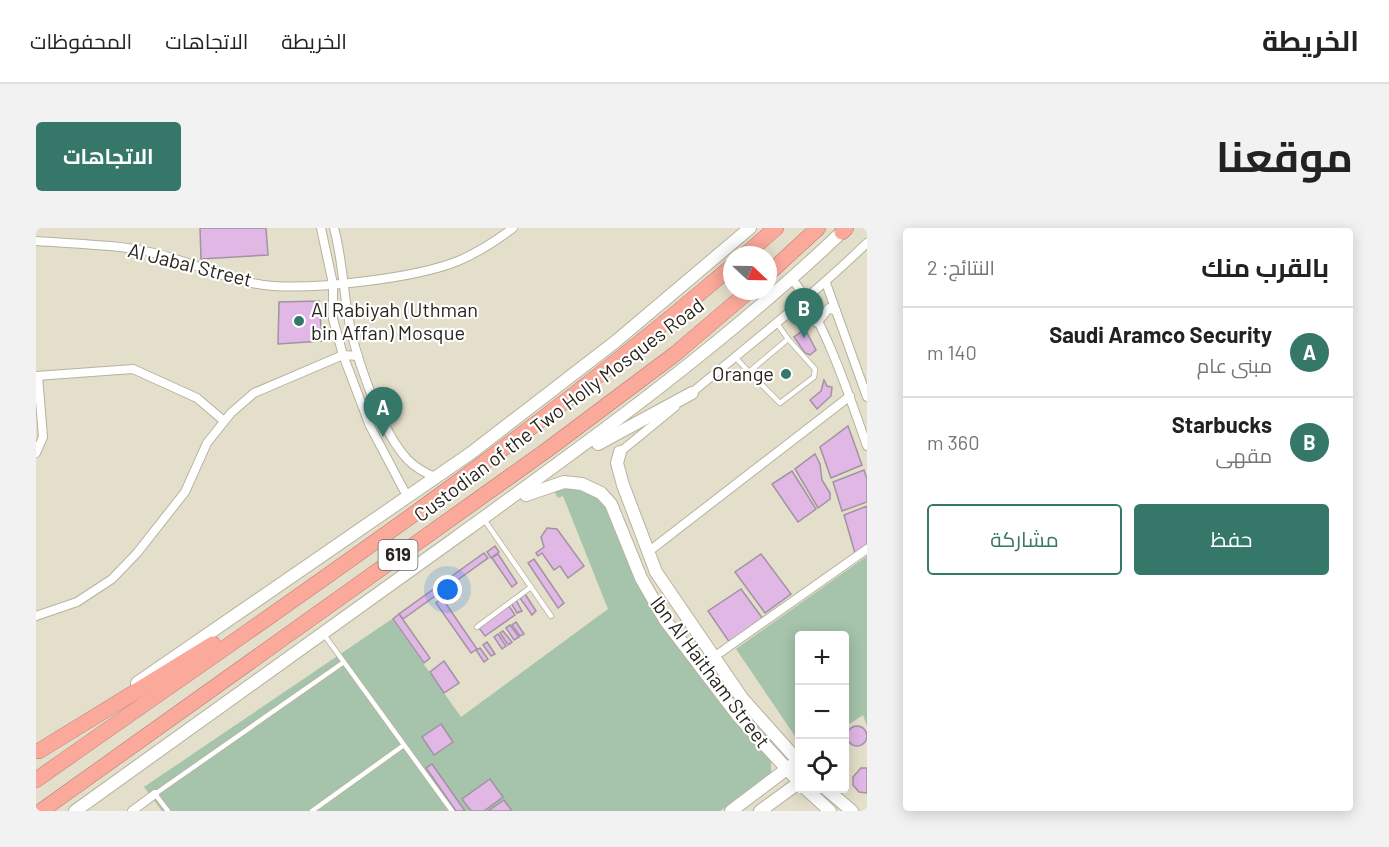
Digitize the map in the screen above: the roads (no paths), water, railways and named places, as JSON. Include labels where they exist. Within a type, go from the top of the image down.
[{"type":"highway","points":[[755,246],[776,228]]},
{"type":"highway","points":[[777,266],[818,228]]},
{"type":"highway","name":"Custodian of the Two Holly Mosques Road","points":[[36,780],[539,423],[640,345],[723,274]]},
{"type":"highway","name":"Custodian of the Two Holly Mosques Road","points":[[41,811],[547,450],[675,354],[738,300]]},
{"type":"highway","points":[[38,752],[338,567]]},
{"type":"main road","points":[[38,752],[435,477],[615,342],[750,228]]},
{"type":"main road","points":[[75,811],[555,467],[714,346],[792,279],[845,229]]},
{"type":"main road","points":[[555,467],[692,393]]},
{"type":"main road","name":"Ibn Al Haitham Street","points":[[620,452],[617,463],[656,572],[742,698],[795,758]]},
{"type":"main road","name":"Ibn Al Haitham Street","points":[[498,508],[542,487],[564,482],[582,484],[601,493],[611,504],[641,578],[665,620],[739,717],[795,778]]},
{"type":"main road","points":[[731,811],[795,765]]},
{"type":"main road","points":[[760,811],[795,788]]},
{"type":"main road","name":"Ibn Al Haitham Street","points":[[811,793],[830,811]]},
{"type":"main road","points":[[830,793],[852,811]]},
{"type":"street","points":[[321,228],[333,284],[333,319],[342,355],[370,426],[407,496]]},
{"type":"street","points":[[334,228],[340,248],[348,316],[358,356],[389,435],[408,460],[435,477]]},
{"type":"street","name":"Al Jabal Street","points":[[36,242],[110,245],[155,253],[222,275],[272,286],[333,284],[404,274],[458,261],[513,228]]},
{"type":"street","points":[[620,452],[776,322],[826,284],[867,243]]},
{"type":"street","points":[[792,279],[807,297],[850,396],[867,446]]},
{"type":"street","points":[[826,284],[864,380],[867,397]]},
{"type":"street","points":[[817,322],[824,311],[829,308],[836,311]]},
{"type":"street","points":[[36,616],[77,602],[112,579],[137,553],[185,492],[207,443],[224,421],[254,393],[342,355],[358,356]]},
{"type":"street","points":[[36,453],[43,437],[37,376],[133,369],[197,398],[224,421]]},
{"type":"street","points":[[648,552],[850,396]]},
{"type":"street","points":[[714,657],[867,549]]},
{"type":"street","points":[[132,811],[155,794]]},
{"type":"lane","points":[[735,357],[780,403],[814,377],[815,369],[776,322]]},
{"type":"lane","points":[[749,372],[788,339]]},
{"type":"lane","points":[[483,518],[551,615]]},
{"type":"lane","points":[[477,627],[531,587]]},
{"type":"lane","points":[[323,633],[452,811]]},
{"type":"lane","points":[[168,811],[155,794],[344,662]]},
{"type":"lane","points":[[312,811],[404,745]]},
{"type":"place","name":"Al Rabiyah (Uthman bin Affan) Mosque","points":[[299,321]]},
{"type":"place","name":"Starbucks","points":[[804,338]]},
{"type":"place","name":"Orange","points":[[786,374]]},
{"type":"place","name":"Saudi Aramco Security","points":[[383,437]]}]
